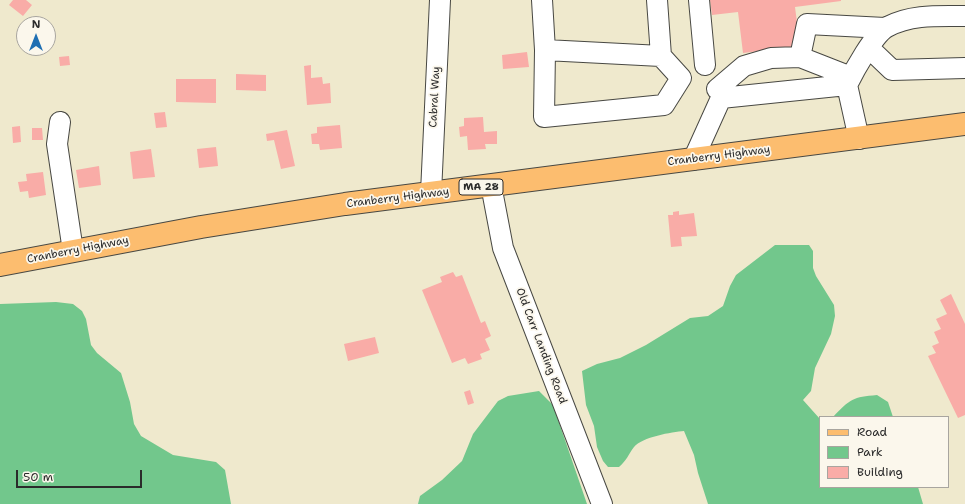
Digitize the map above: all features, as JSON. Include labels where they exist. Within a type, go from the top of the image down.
[{"type":"main road","name":"Cranberry Highway","points":[[0,265],[201,227],[346,204],[859,139],[965,124]]},
{"type":"street","name":"Cabral Way","points":[[431,193],[440,0]]},
{"type":"street","points":[[542,0],[545,50],[544,117],[664,105],[681,78],[705,66]]},
{"type":"street","points":[[657,0],[661,56],[681,78]]},
{"type":"street","points":[[699,0],[705,66],[719,93]]},
{"type":"street","points":[[859,139],[849,81],[869,48],[885,28],[910,9],[958,10]]},
{"type":"street","points":[[800,57],[807,24],[885,28]]},
{"type":"street","points":[[869,48],[892,70],[965,68]]},
{"type":"street","points":[[545,50],[661,56]]},
{"type":"street","points":[[692,160],[719,93],[744,66],[771,58],[800,57],[849,81]]},
{"type":"street","points":[[719,93],[849,81]]},
{"type":"street","points":[[60,122],[57,144],[73,251]]},
{"type":"street","name":"Old Carr Landing Road","points":[[491,186],[503,248],[602,504]]},
{"type":"green space","points":[[775,245],[809,245],[813,251],[813,268],[816,276],[834,305],[835,316],[831,334],[815,368],[811,391],[803,400],[819,418],[819,488],[918,488],[923,504],[708,504],[694,455],[684,431],[650,438],[638,443],[619,467],[608,467],[603,461],[597,447],[594,426],[586,405],[582,371],[597,364],[620,358],[646,345],[690,318],[708,316],[723,306],[730,286],[736,275]]},
{"type":"green space","points":[[56,302],[73,304],[82,311],[86,319],[91,345],[97,353],[121,373],[130,402],[134,424],[141,436],[173,455],[216,462],[225,470],[231,504],[0,504],[0,304]]},
{"type":"green space","points":[[539,391],[553,405],[587,504],[418,504],[420,496],[442,480],[462,461],[473,434],[498,401],[508,396]]},
{"type":"green space","points":[[877,395],[888,402],[893,416],[834,416],[852,400]]},
{"type":"building","points":[[13,0],[26,0],[32,5],[23,16],[9,5]]},
{"type":"building","points":[[710,0],[841,1],[795,7],[800,46],[743,53],[738,12],[712,15]]},
{"type":"building","points":[[527,52],[529,67],[503,69],[502,55]]},
{"type":"building","points":[[69,56],[70,65],[60,66],[59,57]]},
{"type":"building","points":[[311,65],[311,78],[322,77],[323,84],[330,83],[331,103],[307,105],[304,66]]},
{"type":"building","points":[[236,74],[266,75],[266,91],[236,90]]},
{"type":"building","points":[[176,79],[216,79],[216,103],[176,102]]},
{"type":"building","points":[[165,112],[167,127],[156,128],[154,113]]},
{"type":"building","points":[[483,117],[484,132],[497,131],[497,144],[485,144],[486,149],[468,150],[467,136],[460,137],[459,127],[464,126],[464,118]]},
{"type":"building","points":[[340,125],[342,148],[320,150],[319,144],[312,144],[311,134],[317,133],[317,127]]},
{"type":"building","points":[[20,126],[21,142],[13,143],[12,127]]},
{"type":"building","points":[[32,128],[42,128],[43,140],[32,140]]},
{"type":"building","points":[[287,130],[295,166],[281,169],[274,140],[267,141],[266,134]]},
{"type":"building","points":[[216,147],[218,166],[199,168],[197,149]]},
{"type":"building","points":[[151,149],[155,177],[133,179],[130,152]]},
{"type":"building","points":[[99,166],[101,185],[79,188],[76,170]]},
{"type":"building","points":[[43,172],[46,195],[29,198],[28,191],[20,192],[18,182],[27,181],[26,174]]},
{"type":"building","points":[[679,211],[679,215],[694,213],[697,236],[681,237],[682,246],[671,247],[668,215],[673,215],[673,212]]},
{"type":"building","points":[[453,272],[456,277],[462,275],[481,323],[485,321],[491,336],[485,339],[490,350],[480,354],[482,359],[468,364],[465,358],[452,363],[422,290],[442,282],[440,277]]},
{"type":"building","points":[[951,294],[965,324],[965,415],[958,418],[928,356],[936,353],[932,346],[939,343],[934,332],[941,329],[936,319],[947,314],[940,300]]},
{"type":"building","points":[[375,337],[379,353],[348,361],[344,344]]},
{"type":"building","points":[[470,390],[474,403],[468,405],[464,392]]}]
